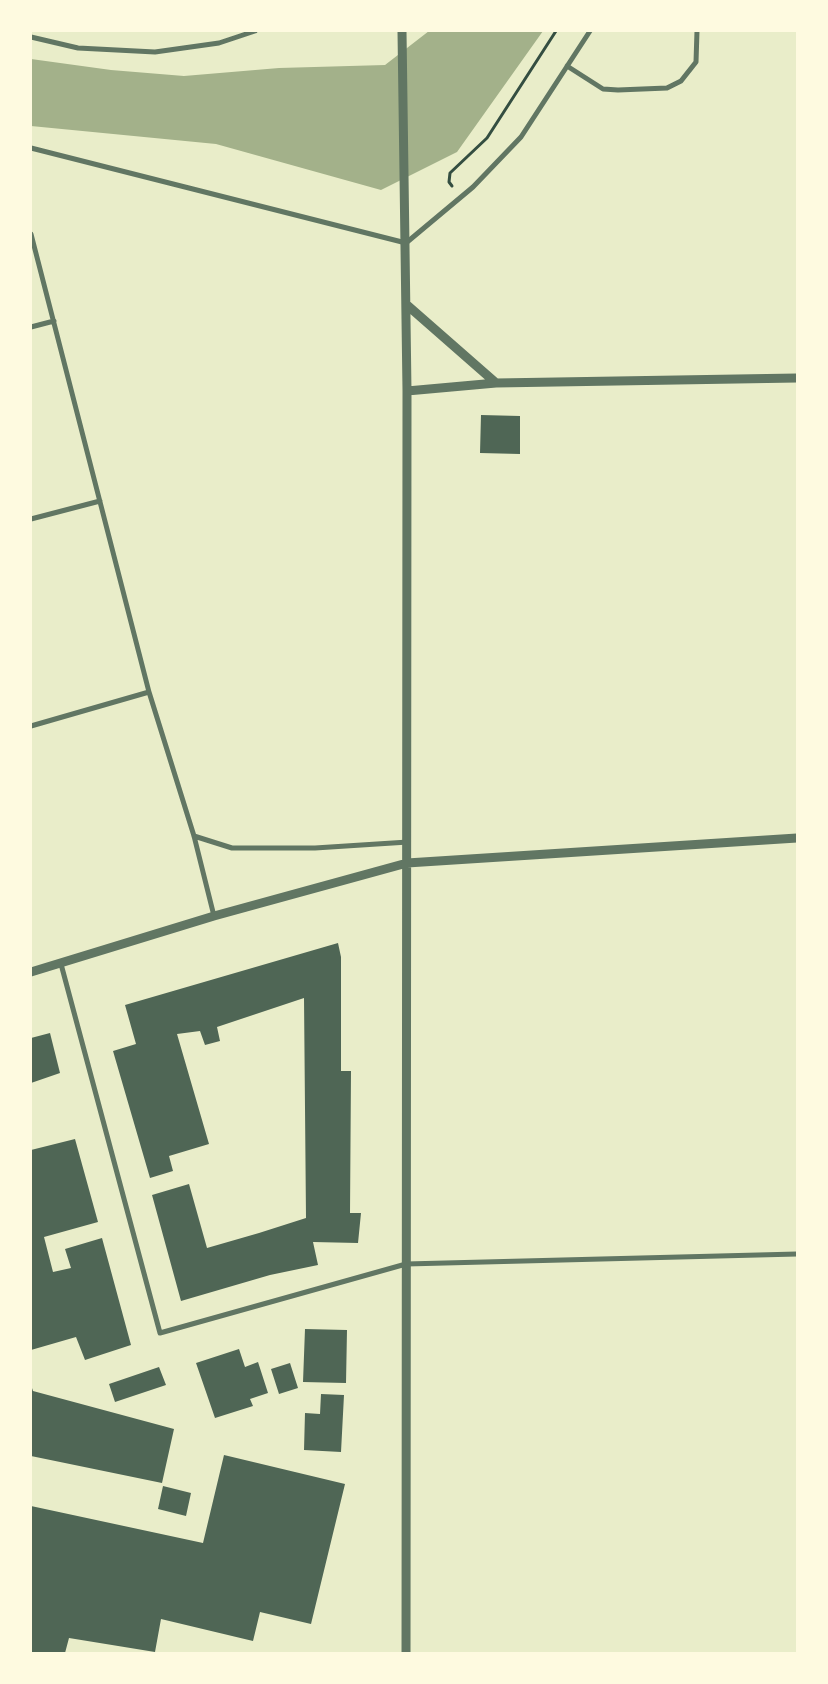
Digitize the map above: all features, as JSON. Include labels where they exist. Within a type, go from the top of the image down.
[{"type":"street","points":[[31,37],[78,48],[155,52],[219,43],[255,31]]},
{"type":"street","points":[[402,31],[407,391],[406,1653]]},
{"type":"street","points":[[406,243],[474,187],[521,137],[590,31]]},
{"type":"street","points":[[568,66],[603,89],[667,88],[681,81],[696,62],[697,31]]},
{"type":"street","points":[[31,148],[406,243]]},
{"type":"street","points":[[31,234],[149,692],[194,836],[214,916]]},
{"type":"street","points":[[406,305],[496,383]]},
{"type":"street","points":[[31,327],[54,321]]},
{"type":"street","points":[[407,391],[496,383],[797,378]]},
{"type":"street","points":[[31,519],[100,500]]},
{"type":"street","points":[[31,726],[149,692]]},
{"type":"street","points":[[194,836],[232,848],[315,848],[408,842]]},
{"type":"street","points":[[31,972],[214,916],[407,863],[797,838]]},
{"type":"street","points":[[61,964],[160,1333],[406,1264],[797,1254]]},
{"type":"path","points":[[460,197],[449,182],[450,173],[487,138],[556,31]]},
{"type":"shaded area","points":[[429,31],[543,31],[457,152],[381,190],[216,144],[31,126],[31,59],[111,70],[184,76],[279,68],[385,65]]},
{"type":"building","points":[[481,415],[520,416],[520,454],[480,453]]},
{"type":"building","points":[[338,943],[341,957],[341,1071],[351,1071],[350,1213],[361,1213],[358,1243],[313,1242],[318,1265],[270,1275],[181,1301],[152,1195],[189,1184],[207,1248],[306,1218],[304,998],[217,1027],[220,1041],[205,1045],[200,1031],[177,1034],[209,1144],[169,1156],[173,1171],[150,1178],[113,1051],[136,1044],[125,1005]]},
{"type":"building","points":[[50,1033],[60,1073],[31,1083],[31,1038]]},
{"type":"building","points":[[75,1139],[98,1222],[44,1237],[53,1272],[71,1268],[65,1249],[102,1238],[131,1345],[85,1360],[76,1337],[31,1350],[31,1150]]},
{"type":"building","points":[[305,1329],[347,1330],[346,1383],[303,1382]]},
{"type":"building","points":[[239,1349],[245,1367],[258,1362],[268,1393],[250,1399],[253,1406],[215,1418],[196,1363]]},
{"type":"building","points":[[290,1363],[298,1388],[279,1394],[271,1369]]},
{"type":"building","points":[[159,1367],[166,1385],[115,1402],[109,1384]]},
{"type":"building","points":[[31,1385],[33,1391],[174,1429],[162,1483],[31,1456]]},
{"type":"building","points":[[321,1394],[344,1395],[341,1452],[304,1450],[305,1413],[320,1414]]},
{"type":"building","points":[[224,1455],[345,1484],[311,1624],[260,1612],[253,1641],[161,1619],[155,1652],[69,1638],[65,1653],[31,1653],[31,1506],[203,1543]]},
{"type":"building","points":[[163,1486],[191,1493],[186,1516],[158,1509]]}]
